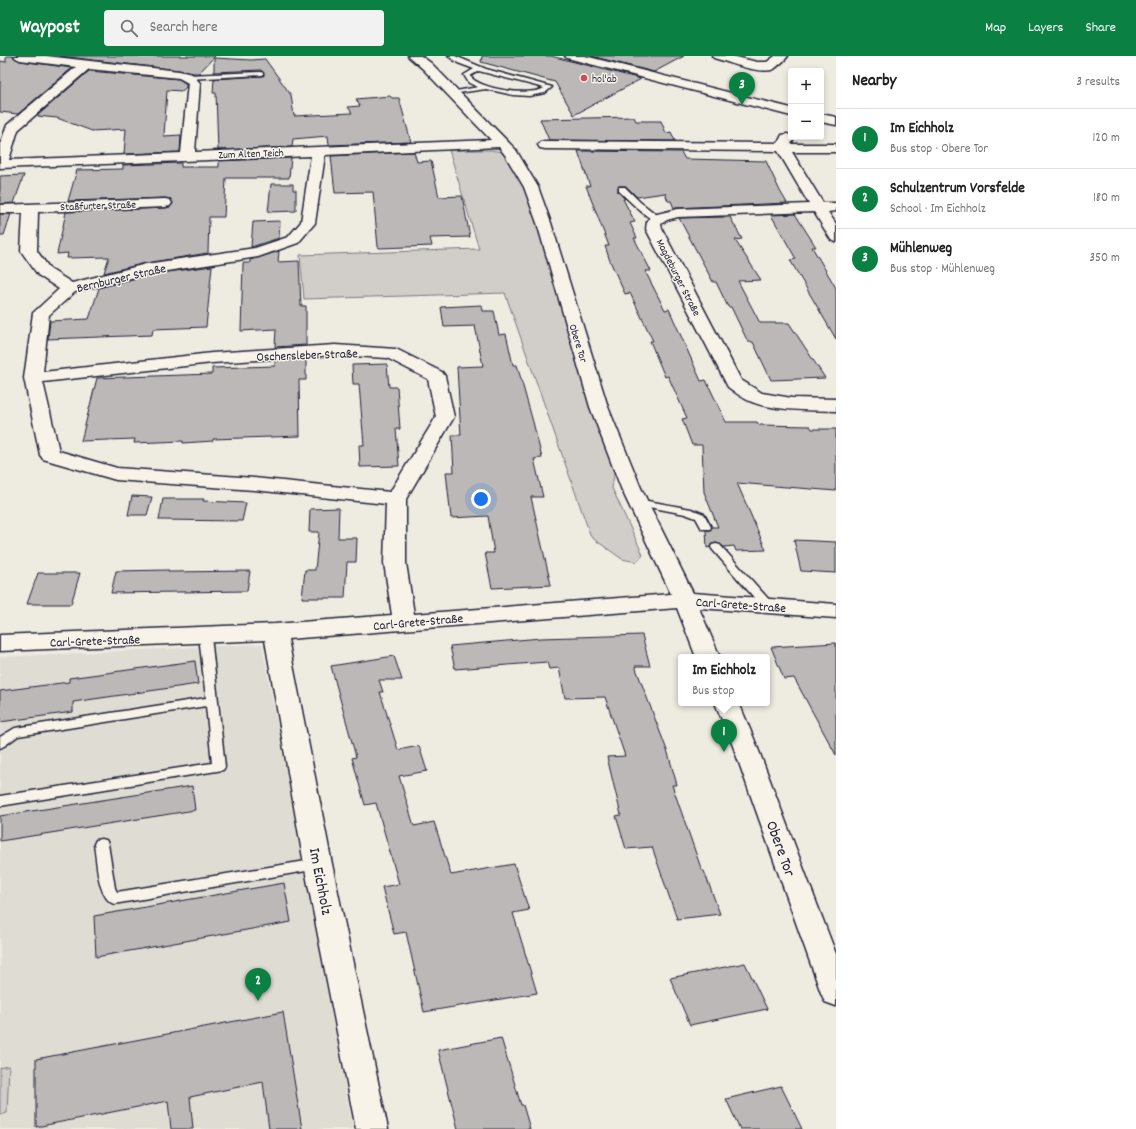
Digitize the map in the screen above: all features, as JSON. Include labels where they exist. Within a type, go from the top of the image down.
[{"type":"street","points":[[20,56],[188,77],[194,83],[188,156]]},
{"type":"street","name":"Obere Tor","points":[[414,56],[427,66],[511,153],[531,187],[544,223],[598,408],[638,502],[685,600],[707,654]]},
{"type":"street","points":[[571,56],[788,111]]},
{"type":"street","points":[[718,56],[757,66],[770,66],[782,56]]},
{"type":"street","points":[[0,164],[12,128],[86,65]]},
{"type":"street","points":[[824,119],[836,121]]},
{"type":"street","points":[[788,138],[784,143],[783,148],[836,236]]},
{"type":"street","name":"Zum Alten Teich","points":[[0,164],[319,150],[461,146],[502,143]]},
{"type":"street","points":[[546,145],[836,148]]},
{"type":"street","name":"Bernburger Straße","points":[[319,150],[308,224],[293,240],[258,252],[146,269],[69,289],[41,313],[33,378],[50,455],[116,474],[254,484],[396,499]]},
{"type":"street","name":"Staßfurter Straße","points":[[0,209],[165,202]]},
{"type":"street","name":"Magdeburger Straße","points":[[836,207],[678,213],[662,217],[654,222],[654,229],[734,383],[757,398],[792,404],[836,405]]},
{"type":"street","points":[[31,208],[29,251],[44,272],[69,289]]},
{"type":"street","name":"Oschersleber Straße","points":[[33,378],[243,356],[335,350],[390,353],[436,376],[445,416],[396,499],[395,563],[404,623]]},
{"type":"street","name":"Carl-Grete-Straße","points":[[0,643],[275,632],[685,600],[836,611]]},
{"type":"street","name":"Im Eichholz","points":[[275,632],[318,864],[372,1129]]},
{"type":"street","name":"Obere Tor","points":[[728,706],[745,746],[836,993]]},
{"type":"lane","points":[[451,56],[459,62],[549,87],[546,91],[516,94],[473,83],[467,75],[480,68]]},
{"type":"lane","points":[[459,62],[466,59]]},
{"type":"lane","points":[[188,77],[261,74]]},
{"type":"lane","points":[[453,93],[487,87]]},
{"type":"lane","points":[[622,189],[637,204],[658,220]]},
{"type":"lane","points":[[638,502],[686,511],[700,516],[706,527]]},
{"type":"lane","points":[[716,547],[768,606]]},
{"type":"lane","points":[[0,801],[219,767],[204,636]]},
{"type":"lane","points":[[0,743],[15,732],[212,701]]},
{"type":"lane","points":[[101,844],[108,890],[114,898],[318,864]]},
{"type":"shaded area","points":[[449,150],[490,150],[511,153],[531,187],[617,455],[612,488],[643,555],[637,562],[622,559],[591,537],[505,293],[304,299],[300,255],[479,249]]},
{"type":"shaded area","points":[[262,644],[353,1129],[0,1129],[0,657]]},
{"type":"shaded area","points":[[9,1066],[7,1113],[0,1115],[0,1068]]},
{"type":"building","points":[[6,56],[12,56],[20,61],[72,68],[18,114],[0,112],[0,61],[6,62]]},
{"type":"building","points":[[59,56],[215,56],[199,73],[193,73],[179,70]]},
{"type":"building","points":[[482,56],[551,56],[641,79],[574,115],[555,82],[481,62]]},
{"type":"building","points":[[591,56],[684,56],[654,72]]},
{"type":"building","points":[[214,58],[251,60],[265,59],[291,95],[294,116],[352,113],[348,107],[360,106],[356,99],[390,96],[392,98],[399,98],[411,142],[329,145],[328,136],[293,139],[292,147],[218,150],[216,93],[213,93],[214,79],[263,76],[264,73],[261,70],[214,72]]},
{"type":"building","points":[[89,71],[179,79],[186,84],[186,87],[182,91],[167,90],[164,136],[181,135],[180,152],[124,154],[126,129],[92,131],[57,118],[37,116]]},
{"type":"building","points":[[634,117],[636,121],[661,121],[666,133],[671,132],[675,141],[549,140],[540,119]]},
{"type":"building","points":[[578,151],[681,152],[685,159],[766,161],[787,203],[674,208],[671,201],[668,201],[665,193],[637,197],[626,186],[618,187],[618,192],[625,199],[623,199],[635,222],[630,223],[637,238],[634,238],[651,271],[645,271],[665,310],[669,309],[701,381],[706,380],[726,422],[757,422],[759,425],[810,426],[812,429],[836,429],[836,491],[737,483],[766,550],[736,551],[734,546],[724,547],[716,543],[707,548],[706,530],[710,530],[712,527],[718,527],[704,492],[702,445],[692,445],[682,419],[687,418],[668,376],[665,377],[650,341],[653,341],[630,293],[625,294],[610,261],[605,246],[609,246],[586,186],[590,186]]},
{"type":"building","points":[[414,152],[417,162],[431,161],[439,197],[462,196],[470,237],[430,238],[432,246],[380,248],[378,247],[373,192],[335,193],[331,156]]},
{"type":"building","points":[[291,158],[289,178],[226,178],[224,217],[209,217],[208,253],[146,263],[104,273],[109,257],[67,258],[68,253],[57,254],[66,212],[165,208],[170,207],[173,204],[171,199],[165,198],[68,201],[77,170],[123,169],[123,165],[181,163],[181,167],[219,167],[219,161]]},
{"type":"building","points":[[24,175],[14,203],[0,204],[0,176]]},
{"type":"building","points":[[271,184],[293,184],[293,190],[296,190],[296,211],[268,212]]},
{"type":"building","points":[[0,214],[11,214],[4,235],[0,235]]},
{"type":"building","points":[[795,214],[816,247],[812,247],[836,288],[836,339],[790,260],[796,259],[771,215]]},
{"type":"building","points":[[730,217],[742,239],[735,240],[761,280],[738,281],[760,323],[789,323],[825,378],[771,380],[753,342],[748,342],[731,307],[728,307],[716,282],[713,282],[679,218]]},
{"type":"building","points":[[280,221],[279,238],[251,247],[253,222]]},
{"type":"building","points":[[279,251],[278,262],[299,261],[301,306],[306,306],[306,345],[275,347],[276,329],[241,331],[243,263],[250,263],[250,260]]},
{"type":"building","points":[[212,266],[206,327],[153,329],[152,335],[48,339],[50,321],[89,319],[99,288],[147,275]]},
{"type":"building","points":[[482,305],[483,311],[494,311],[499,335],[506,334],[513,365],[517,365],[542,458],[534,459],[543,497],[531,497],[551,585],[492,588],[485,553],[494,553],[488,516],[451,518],[446,472],[454,472],[452,435],[461,435],[457,367],[483,366],[475,326],[444,327],[441,307]]},
{"type":"building","points":[[306,358],[306,380],[299,380],[300,436],[213,439],[213,441],[183,443],[183,441],[134,443],[135,439],[81,441],[97,378],[212,374],[212,368],[275,366],[275,360]]},
{"type":"building","points":[[387,364],[389,387],[397,387],[400,429],[396,429],[399,466],[360,467],[359,445],[364,445],[359,384],[353,384],[352,365]]},
{"type":"building","points":[[132,496],[152,497],[147,515],[128,515]]},
{"type":"building","points":[[163,499],[204,499],[203,501],[246,503],[242,521],[159,520]]},
{"type":"building","points":[[339,508],[338,538],[357,538],[356,562],[347,562],[345,598],[302,598],[305,570],[315,570],[319,532],[309,532],[310,509]]},
{"type":"building","points":[[794,540],[836,542],[836,573],[801,571]]},
{"type":"building","points":[[169,570],[169,572],[250,571],[247,591],[111,593],[116,571]]},
{"type":"building","points":[[38,573],[80,573],[71,604],[27,604]]},
{"type":"building","points":[[642,635],[650,666],[635,666],[668,753],[677,785],[672,785],[702,871],[704,871],[720,914],[677,919],[652,847],[626,849],[616,816],[621,815],[607,757],[625,756],[605,697],[565,698],[559,668],[549,669],[547,662],[455,669],[450,646],[541,638]]},
{"type":"building","points":[[836,643],[836,755],[794,678],[784,679],[771,647]]},
{"type":"building","points":[[394,656],[402,680],[379,680],[383,692],[380,692],[398,750],[419,746],[427,771],[399,776],[414,826],[434,822],[451,875],[514,864],[529,910],[513,913],[537,993],[424,1012],[406,932],[394,934],[382,887],[399,884],[376,803],[365,805],[352,758],[356,757],[331,666]]},
{"type":"building","points":[[195,661],[198,684],[73,702],[73,712],[0,722],[0,691],[69,682],[69,678]]},
{"type":"building","points":[[192,786],[195,810],[0,841],[0,816]]},
{"type":"building","points":[[284,883],[291,922],[96,957],[94,916]]},
{"type":"building","points":[[745,963],[767,1009],[690,1025],[670,978]]},
{"type":"building","points":[[283,1012],[302,1129],[269,1129],[263,1082],[190,1097],[193,1129],[171,1129],[168,1101],[36,1127],[36,1059]]},
{"type":"building","points":[[501,1038],[521,1105],[523,1105],[530,1129],[458,1129],[438,1050]]},
{"type":"building","points":[[781,1086],[802,1129],[740,1129],[726,1099]]},
{"type":"place","name":"hol'ab","points":[[584,78]]},
{"type":"place","name":"Mühlenweg","points":[[742,105]]},
{"type":"place","name":"Im Eichholz","points":[[724,752]]},
{"type":"place","name":"Schulzentrum Vorsfelde","points":[[258,1001]]}]
